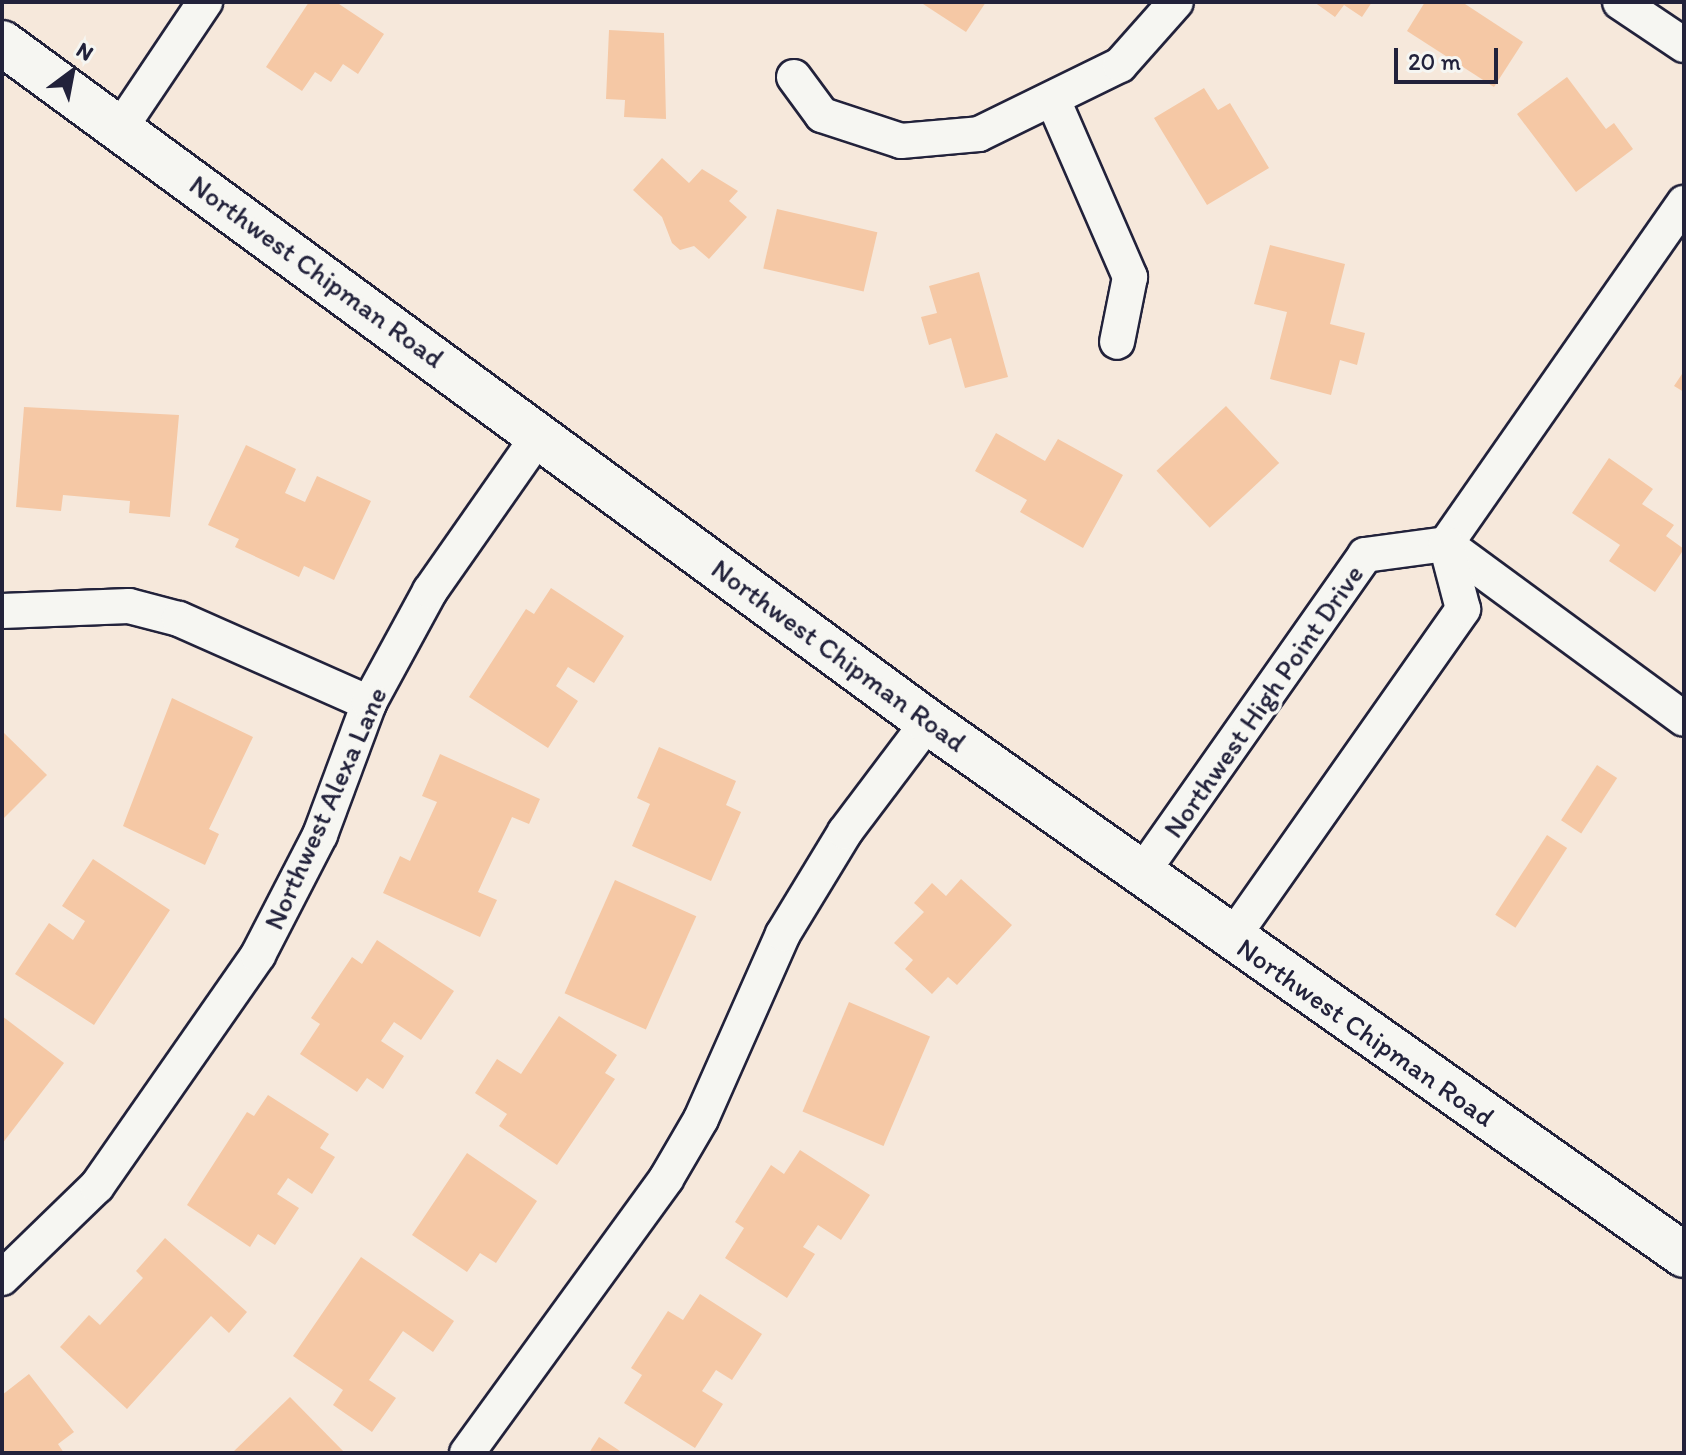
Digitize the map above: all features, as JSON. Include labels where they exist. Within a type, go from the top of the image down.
[{"type":"main road","name":"Northwest Chipman Road","points":[[2,43],[540,434],[928,722],[1684,1255]]},
{"type":"street","points":[[121,127],[205,2]]},
{"type":"street","points":[[794,77],[822,115],[901,141],[979,134],[1054,102],[1120,65],[1176,2]]},
{"type":"street","points":[[1620,2],[1684,45]]},
{"type":"street","points":[[1054,102],[1130,277],[1117,342]]},
{"type":"street","points":[[1232,938],[1463,609],[1446,544],[1684,203]]},
{"type":"street","name":"Northwest Alexa Lane","points":[[2,1278],[97,1186],[258,955],[320,835],[369,703],[430,591],[540,434]]},
{"type":"street","points":[[1446,544],[1684,719]]},
{"type":"street","name":"Northwest High Point Drive","points":[[1141,874],[1365,555],[1446,544]]},
{"type":"street","points":[[2,611],[101,605],[179,619],[369,703]]},
{"type":"street","points":[[467,1453],[666,1179],[783,934],[845,832],[928,722]]},
{"type":"building","points":[[309,2],[336,2],[384,34],[358,74],[343,64],[331,82],[315,72],[302,91],[266,67]]},
{"type":"building","points":[[920,2],[986,2],[966,32]]},
{"type":"building","points":[[1314,2],[1372,2],[1362,17],[1344,5],[1335,17]]},
{"type":"building","points":[[1425,2],[1462,2],[1523,42],[1494,87],[1407,31]]},
{"type":"building","points":[[609,30],[664,33],[666,119],[624,117],[625,100],[606,99]]},
{"type":"building","points":[[1567,77],[1606,129],[1614,123],[1633,149],[1576,192],[1517,114]]},
{"type":"building","points":[[1204,88],[1218,110],[1230,103],[1269,168],[1207,205],[1154,118]]},
{"type":"building","points":[[662,158],[689,183],[702,169],[738,191],[729,201],[747,217],[709,259],[694,246],[680,250],[672,243],[662,217],[633,190]]},
{"type":"building","points":[[777,209],[877,232],[864,292],[763,268]]},
{"type":"building","points":[[1270,245],[1345,264],[1330,324],[1365,333],[1357,365],[1340,360],[1331,395],[1270,379],[1287,312],[1254,304]]},
{"type":"building","points":[[979,272],[1008,377],[965,388],[951,338],[929,345],[921,317],[937,313],[929,286]]},
{"type":"building","points":[[1684,371],[1684,392],[1674,386]]},
{"type":"building","points":[[1226,406],[1279,463],[1210,528],[1157,471]]},
{"type":"building","points":[[24,407],[179,415],[170,517],[129,513],[130,501],[63,495],[61,511],[16,507]]},
{"type":"building","points":[[996,433],[1045,461],[1058,439],[1123,475],[1083,548],[1020,512],[1027,500],[975,471]]},
{"type":"building","points":[[246,445],[296,469],[285,493],[305,502],[317,476],[371,501],[334,580],[304,566],[299,577],[235,547],[239,539],[208,525]]},
{"type":"building","points":[[1609,458],[1653,489],[1642,504],[1674,525],[1666,536],[1684,549],[1655,592],[1609,561],[1620,545],[1572,513]]},
{"type":"building","points":[[551,588],[624,636],[594,683],[568,667],[556,686],[578,701],[548,748],[469,697],[526,609],[534,614]]},
{"type":"building","points":[[172,698],[253,737],[209,829],[219,834],[205,865],[123,826]]},
{"type":"building","points":[[2,731],[47,775],[2,820]]},
{"type":"building","points":[[659,747],[736,781],[726,805],[741,812],[711,881],[632,846],[650,804],[637,798]]},
{"type":"building","points":[[440,754],[540,799],[529,824],[512,817],[478,892],[497,900],[480,937],[383,893],[400,856],[410,861],[437,802],[422,796]]},
{"type":"building","points":[[1597,765],[1617,778],[1581,833],[1561,820]]},
{"type":"building","points":[[1547,835],[1567,848],[1515,928],[1495,915]]},
{"type":"building","points":[[93,859],[170,910],[94,1025],[15,974],[49,923],[73,940],[85,921],[62,906]]},
{"type":"building","points":[[961,879],[1012,925],[957,985],[948,977],[932,994],[905,969],[913,960],[894,943],[924,912],[914,903],[932,883],[946,896]]},
{"type":"building","points":[[615,880],[696,916],[646,1029],[565,993]]},
{"type":"building","points":[[377,940],[454,991],[421,1040],[394,1022],[381,1041],[404,1056],[383,1089],[367,1078],[357,1092],[300,1054],[320,1024],[311,1018],[352,957],[362,964]]},
{"type":"building","points":[[849,1002],[930,1036],[884,1146],[803,1112]]},
{"type":"building","points":[[2,1016],[64,1063],[2,1144]]},
{"type":"building","points":[[559,1016],[617,1055],[605,1073],[615,1079],[557,1165],[499,1126],[507,1114],[475,1093],[497,1059],[521,1074]]},
{"type":"building","points":[[268,1095],[329,1134],[320,1148],[335,1157],[312,1194],[288,1178],[277,1194],[299,1208],[275,1245],[258,1234],[250,1247],[187,1205],[247,1112],[254,1116]]},
{"type":"building","points":[[800,1150],[870,1195],[841,1240],[818,1225],[803,1247],[815,1254],[787,1298],[725,1258],[744,1228],[735,1222],[771,1165],[784,1174]]},
{"type":"building","points":[[467,1153],[537,1201],[496,1263],[480,1253],[467,1272],[412,1235]]},
{"type":"building","points":[[165,1238],[247,1312],[229,1333],[211,1316],[127,1409],[60,1347],[89,1315],[100,1325],[143,1278],[136,1271]]},
{"type":"building","points":[[361,1257],[454,1321],[433,1352],[403,1331],[369,1380],[396,1398],[372,1432],[333,1405],[343,1390],[293,1356]]},
{"type":"building","points":[[700,1294],[762,1334],[732,1380],[716,1370],[702,1391],[723,1404],[695,1448],[624,1403],[642,1375],[631,1368],[668,1311],[683,1320]]},
{"type":"building","points":[[29,1374],[74,1432],[58,1444],[64,1453],[2,1453],[2,1395]]},
{"type":"building","points":[[290,1397],[345,1453],[232,1453]]},
{"type":"building","points":[[599,1437],[623,1453],[589,1453]]}]
